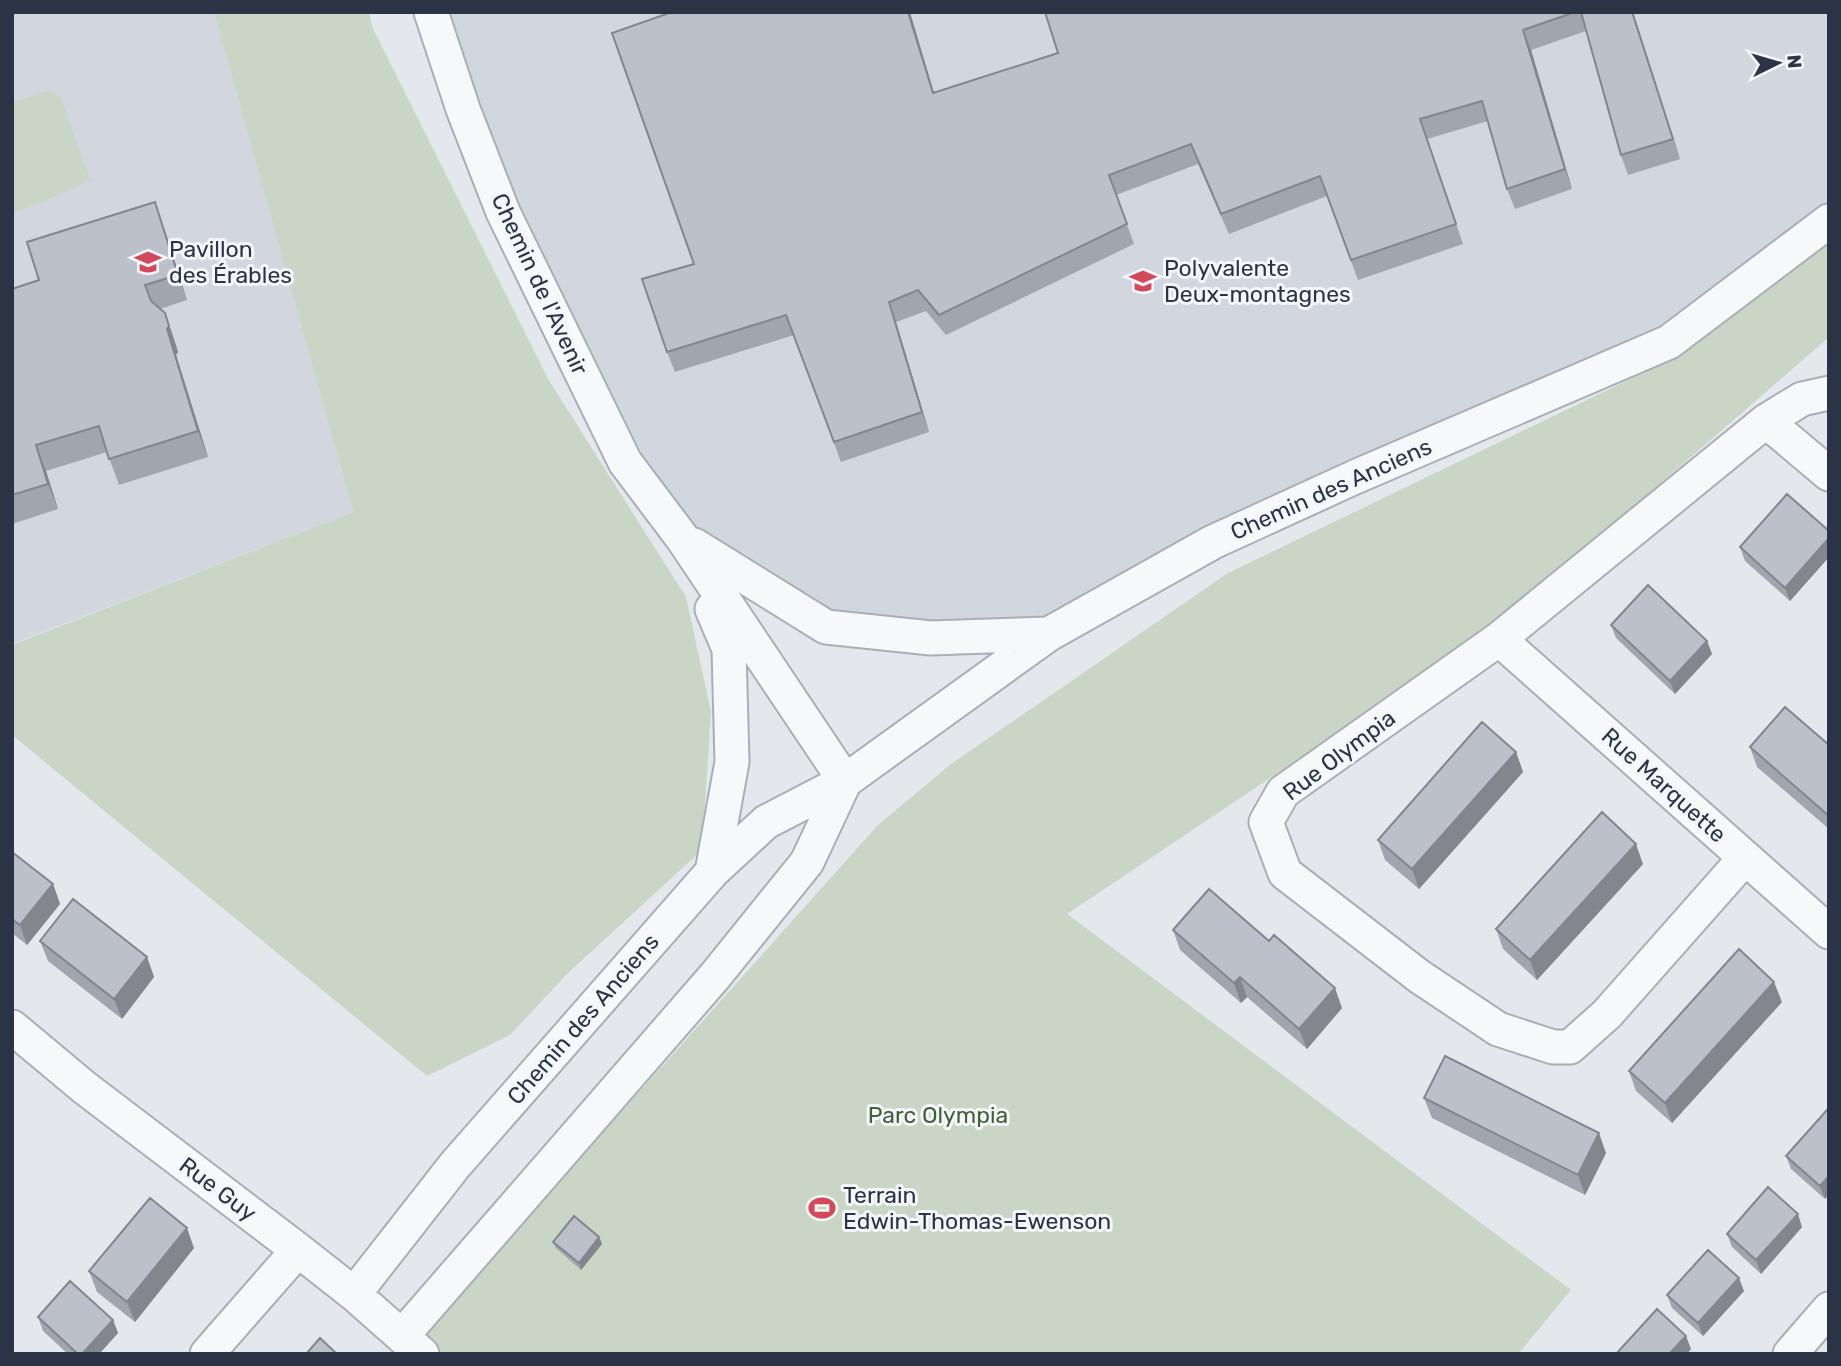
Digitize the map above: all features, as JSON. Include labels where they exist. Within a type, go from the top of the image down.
[{"type":"street","name":"Chemin de l'Avenir","points":[[431,12],[463,109],[503,212],[625,462],[683,539],[845,781]]},
{"type":"street","name":"Chemin des Anciens","points":[[354,1294],[455,1165],[712,872],[766,822],[845,781],[1049,634],[1213,542],[1354,477],[1669,342],[1829,220]]},
{"type":"street","name":"Rue Olympia","points":[[1745,858],[1607,1014],[1570,1047],[1553,1047],[1498,1029],[1420,977],[1284,873],[1266,822],[1283,792],[1499,639],[1766,421],[1802,399],[1829,393]]},
{"type":"street","points":[[1766,421],[1829,474]]},
{"type":"street","name":"Chemin de l'Avenir","points":[[683,539],[826,627],[931,638],[1049,634]]},
{"type":"street","name":"Chemin de l'Avenir","points":[[683,539],[729,649],[732,762],[712,872]]},
{"type":"street","name":"Rue Marquette","points":[[1499,639],[1829,932]]},
{"type":"street","name":"Chemin des Anciens","points":[[412,1345],[807,862],[845,781]]},
{"type":"street","name":"Rue Guy","points":[[12,1027],[85,1088],[354,1294],[412,1345]]},
{"type":"street","points":[[207,1354],[298,1250]]},
{"type":"street","points":[[1790,1354],[1829,1309]]},
{"type":"shaded area","name":"Pavillon des Érables","points":[[12,12],[214,12],[353,512],[12,644]]},
{"type":"shaded area","name":"Polyvalente Deux-montagnes","points":[[431,12],[1829,12],[1829,221],[1669,342],[1049,634],[826,627],[683,539],[625,462]]},
{"type":"green space","points":[[214,12],[369,12],[373,29],[548,379],[686,597],[711,712],[702,850],[568,973],[510,1035],[427,1076],[12,735],[12,645],[353,512]]},
{"type":"green space","points":[[49,90],[61,98],[90,181],[12,214],[12,103]]},
{"type":"green space","name":"Parc Olympia","points":[[1829,240],[1828,338],[1493,629],[1067,914],[1571,1290],[1518,1354],[438,1354],[419,1338],[878,825],[951,764],[1228,573],[1674,358]]},
{"type":"building","name":"Polyvalente Deux-montagnes","points":[[672,12],[908,12],[933,93],[1058,53],[1045,12],[1575,12],[1523,30],[1565,169],[1507,189],[1482,101],[1420,119],[1456,224],[1351,260],[1320,176],[1221,214],[1191,144],[1109,175],[1127,224],[939,315],[918,290],[889,302],[922,412],[834,442],[786,315],[667,352],[642,279],[694,264],[612,33]]},
{"type":"building","points":[[1581,12],[1632,12],[1673,139],[1621,155]]},
{"type":"building","points":[[155,202],[178,275],[145,285],[151,301],[165,313],[169,326],[167,329],[198,431],[109,459],[99,426],[36,445],[48,484],[12,495],[12,289],[39,280],[27,242]]},
{"type":"building","points":[[1787,494],[1829,531],[1829,538],[1785,588],[1740,547]]},
{"type":"building","points":[[1648,585],[1707,641],[1670,681],[1611,625]]},
{"type":"building","points":[[1785,707],[1829,745],[1829,816],[1750,747]]},
{"type":"building","points":[[1482,722],[1516,752],[1412,869],[1378,840]]},
{"type":"building","points":[[1602,812],[1636,844],[1530,960],[1496,929]]},
{"type":"building","points":[[12,852],[53,884],[20,925],[12,919]]},
{"type":"building","points":[[1209,889],[1269,941],[1274,935],[1335,988],[1299,1029],[1240,977],[1234,983],[1173,930]]},
{"type":"building","points":[[73,899],[147,957],[114,999],[40,941]]},
{"type":"building","points":[[1739,949],[1774,982],[1665,1103],[1629,1071]]},
{"type":"building","points":[[1445,1056],[1599,1133],[1578,1175],[1424,1098]]},
{"type":"building","points":[[1827,1110],[1829,1176],[1820,1186],[1786,1156]]},
{"type":"building","points":[[1768,1187],[1798,1214],[1756,1260],[1727,1234]]},
{"type":"building","points":[[150,1198],[187,1228],[127,1302],[89,1271]]},
{"type":"building","points":[[574,1216],[599,1237],[579,1263],[553,1242]]},
{"type":"building","points":[[1708,1250],[1739,1278],[1698,1323],[1667,1295]]},
{"type":"building","points":[[70,1281],[113,1320],[82,1354],[78,1354],[38,1317]]},
{"type":"building","points":[[1657,1309],[1686,1336],[1669,1354],[1616,1354]]},
{"type":"building","points":[[320,1338],[337,1354],[306,1354]]},
{"type":"place","name":"Pavillon des Érables","points":[[148,262]]},
{"type":"place","name":"Polyvalente Deux-montagnes","points":[[1143,281]]},
{"type":"place","name":"Terrain Edwin-Thomas-Ewenson","points":[[822,1208]]}]
